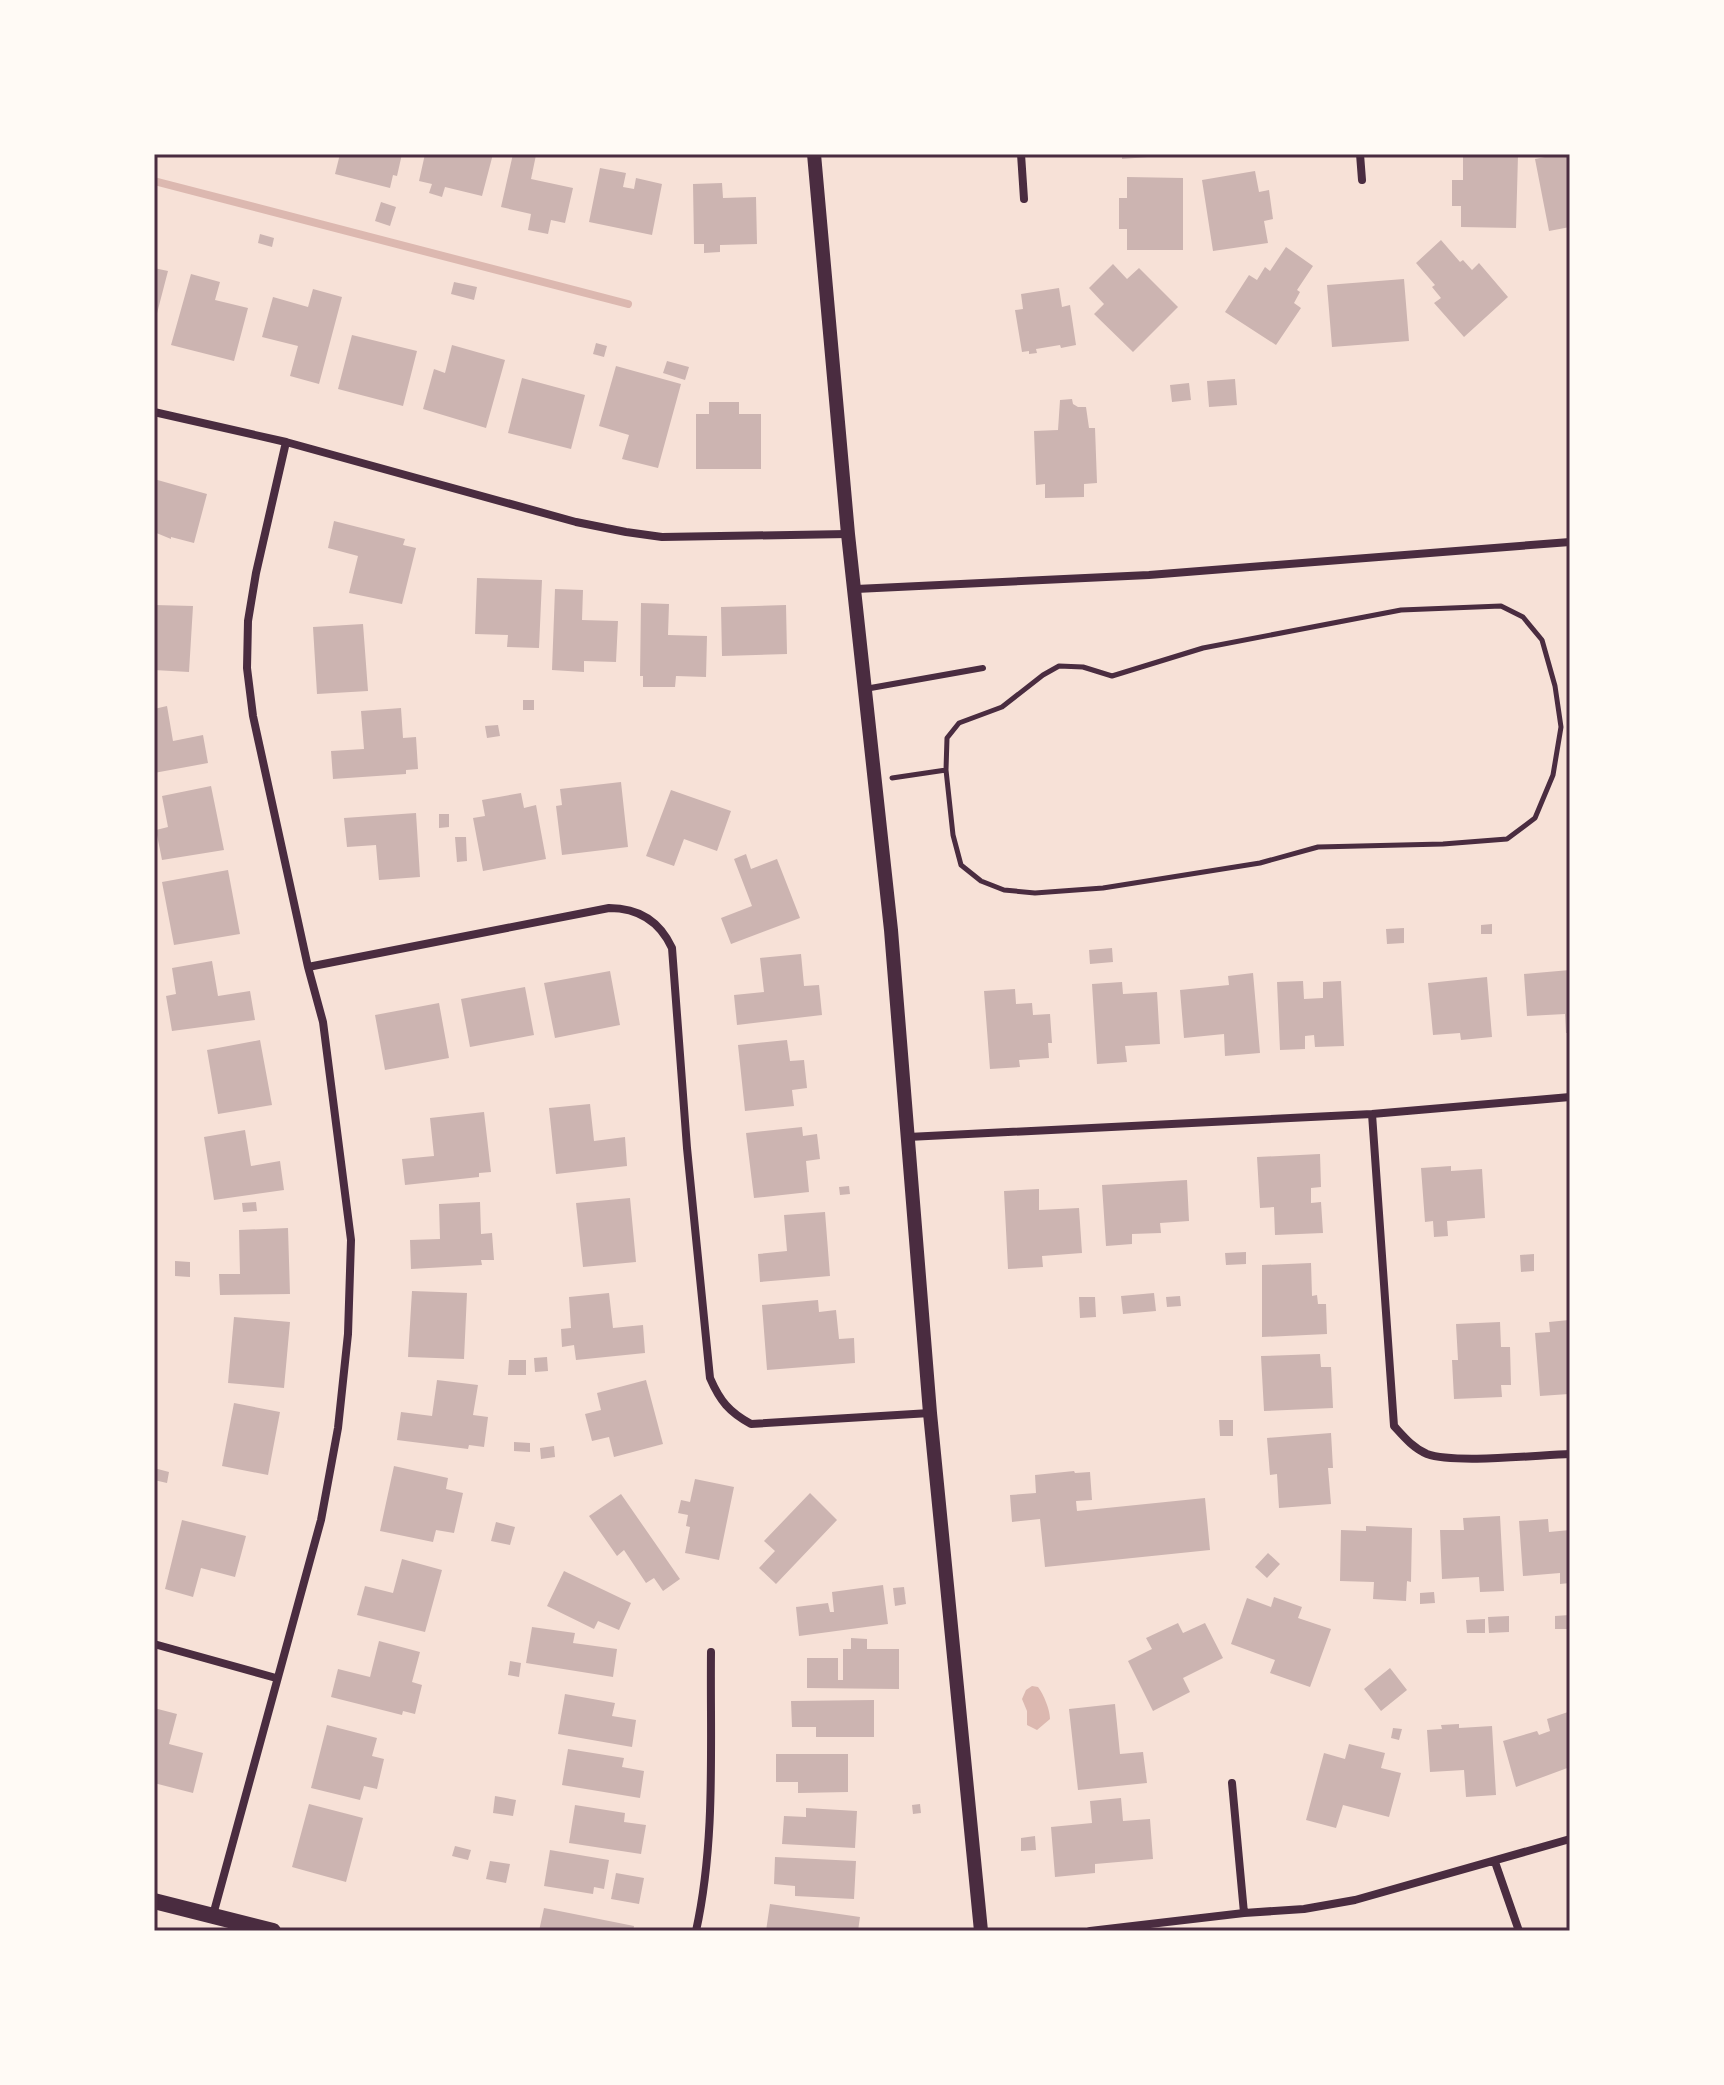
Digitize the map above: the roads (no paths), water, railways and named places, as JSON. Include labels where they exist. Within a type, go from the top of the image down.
[{"type":"main road","points":[[154,1901],[273,1931]]},
{"type":"street","points":[[814,154],[981,1931]]},
{"type":"street","points":[[1021,154],[1024,199]]},
{"type":"street","points":[[1360,154],[1362,180]]},
{"type":"street","points":[[154,412],[286,442],[576,522],[626,532],[662,537],[848,534]]},
{"type":"street","points":[[213,1915],[321,1520],[338,1428],[348,1334],[351,1240],[323,1022],[253,716],[247,668],[248,621],[256,573],[286,442]]},
{"type":"street","points":[[856,589],[1149,575],[1570,542]]},
{"type":"street","points":[[308,967],[609,908],[625,908],[652,920],[666,935],[672,948],[708,1363],[718,1398],[732,1414],[751,1424],[930,1413]]},
{"type":"street","points":[[908,1137],[1372,1114],[1570,1097]]},
{"type":"street","points":[[1372,1114],[1394,1426],[1409,1443],[1427,1454],[1449,1458],[1570,1454]]},
{"type":"street","points":[[154,1644],[276,1678]]},
{"type":"street","points":[[696,1931],[704,1895],[710,1826],[711,1652]]},
{"type":"street","points":[[1232,1783],[1244,1913]]},
{"type":"street","points":[[1090,1931],[1304,1909],[1355,1900],[1570,1839]]},
{"type":"street","points":[[1495,1862],[1519,1931]]},
{"type":"lane","points":[[865,689],[983,668]]},
{"type":"waterway","points":[[154,181],[628,304]]}]
